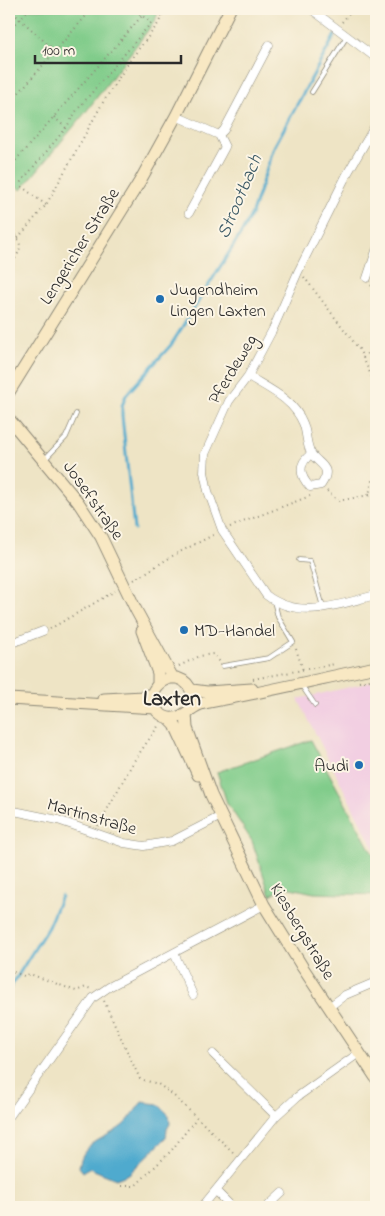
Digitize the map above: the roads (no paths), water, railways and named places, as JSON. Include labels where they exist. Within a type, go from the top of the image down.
[{"type":"main road","name":"Lengericher Straße","points":[[9,392],[140,180],[176,116],[230,9]]},
{"type":"main road","name":"Josefstraße","points":[[9,419],[102,537],[136,610],[173,678]]},
{"type":"main road","name":"Josefstraße","points":[[136,610],[140,628],[158,673],[156,689]]},
{"type":"main road","points":[[92,702],[100,706],[155,708],[168,718],[178,717],[201,703],[376,667]]},
{"type":"main road","points":[[9,699],[92,702],[144,697],[173,678],[185,682],[192,690],[193,699],[188,711]]},
{"type":"main road","points":[[155,708],[156,689]]},
{"type":"main road","points":[[192,690],[207,692],[276,689]]},
{"type":"main road","name":"Kiesbergstraße","points":[[188,711],[187,728],[211,795],[264,904],[328,1007],[376,1078]]},
{"type":"main road","name":"Kiesbergstraße","points":[[168,718],[175,725],[204,785],[211,795]]},
{"type":"street","points":[[311,9],[376,58]]},
{"type":"street","points":[[219,135],[224,130],[269,45]]},
{"type":"street","points":[[176,116],[219,135],[225,147],[189,213]]},
{"type":"street","name":"Pferdeweg","points":[[274,601],[266,595],[222,530],[208,491],[204,472],[205,454],[229,401],[248,376],[273,329],[298,272],[373,135],[376,124]]},
{"type":"street","points":[[367,278],[376,251]]},
{"type":"street","points":[[248,376],[285,398],[293,406],[303,423],[311,454],[321,461],[325,470],[325,478],[320,485],[310,487],[304,480],[300,468],[302,460],[311,454]]},
{"type":"street","points":[[274,601],[289,608],[324,609],[376,595]]},
{"type":"street","points":[[10,641],[43,631]]},
{"type":"street","name":"Martinstraße","points":[[9,810],[58,820],[124,843],[144,846],[172,841],[221,816]]},
{"type":"street","points":[[9,1117],[85,1007],[100,993],[264,904]]},
{"type":"street","points":[[174,953],[193,995]]},
{"type":"street","points":[[328,1007],[345,994],[376,982]]},
{"type":"street","points":[[202,1207],[276,1116],[297,1097],[359,1053]]},
{"type":"street","points":[[212,1054],[276,1116]]},
{"type":"street","points":[[216,1191],[232,1207]]},
{"type":"street","points":[[268,1207],[282,1193]]},
{"type":"lane","points":[[312,92],[347,36]]},
{"type":"lane","points":[[44,461],[66,437],[76,414]]},
{"type":"lane","points":[[299,560],[310,561],[324,609]]},
{"type":"lane","name":"Pferdeweg","points":[[223,666],[269,658],[293,642],[278,617],[274,601]]},
{"type":"lane","points":[[304,683],[314,705]]},
{"type":"water","points":[[142,1102],[158,1104],[169,1115],[170,1124],[167,1129],[166,1138],[129,1174],[116,1179],[89,1168],[83,1172],[79,1167],[81,1158],[90,1146],[125,1124]]},
{"type":"waterway","name":"Strootbach","points":[[134,529],[122,416],[122,406],[126,395],[171,345],[242,232],[252,213],[274,147],[335,35]]},
{"type":"waterway","name":"Strootbach","points":[[9,990],[48,927],[61,896]]},
{"type":"place","name":"Jugendheim Lingen Laxten","points":[[160,299]]},
{"type":"place","name":"MD-Handel","points":[[184,630]]},
{"type":"place","name":"Audi","points":[[359,765]]},
{"type":"district","name":"Laxten","points":[[172,697]]}]
